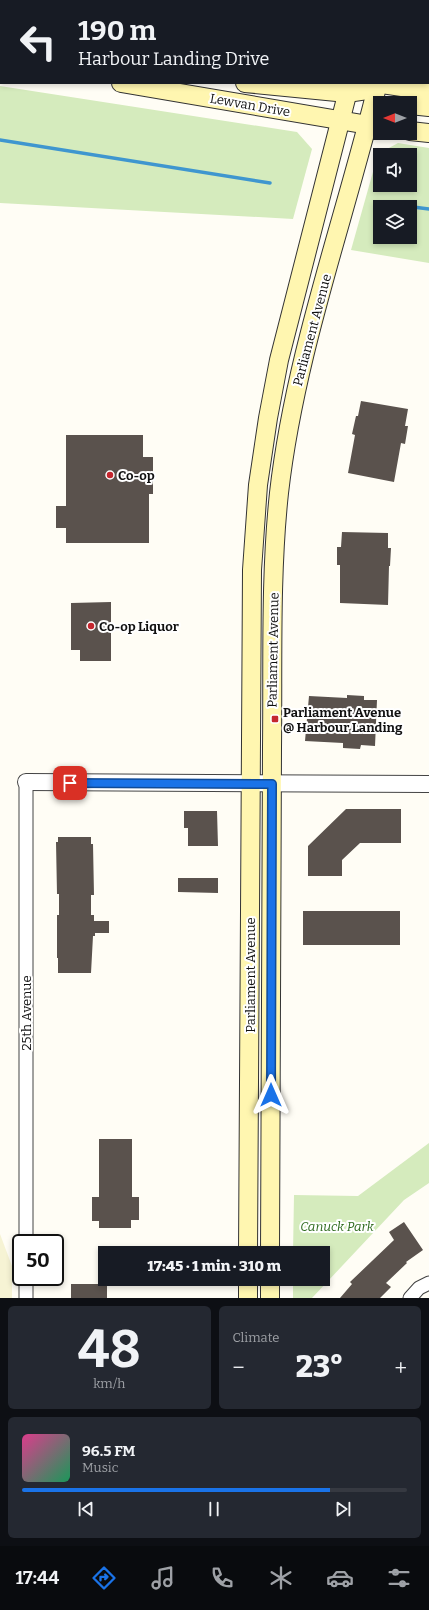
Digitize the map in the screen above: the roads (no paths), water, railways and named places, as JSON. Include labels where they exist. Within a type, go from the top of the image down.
[{"type":"main road","name":"Lewvan Drive","points":[[127,84],[373,126]]},
{"type":"main road","points":[[266,84],[348,88],[373,92],[429,91]]},
{"type":"main road","name":"Parliament Avenue","points":[[248,1246],[252,570],[258,485],[268,418],[279,360],[348,88]]},
{"type":"main road","points":[[340,120],[373,92]]},
{"type":"main road","points":[[417,106],[429,107]]},
{"type":"main road","name":"Parliament Avenue","points":[[270,1246],[274,556],[279,494],[287,438],[301,367],[373,129]]},
{"type":"main road","points":[[417,132],[429,134]]},
{"type":"main road","points":[[248,1286],[248,1298]]},
{"type":"main road","points":[[270,1286],[270,1298]]},
{"type":"street","points":[[26,782],[429,784]]},
{"type":"street","name":"25th Avenue","points":[[26,782],[26,1234]]},
{"type":"street","points":[[410,1298],[419,1288],[429,1282]]},
{"type":"street","points":[[26,1286],[26,1298]]},
{"type":"waterway","points":[[0,140],[270,183]]},
{"type":"waterway","points":[[417,208],[429,209]]},
{"type":"place","name":"Co-op","points":[[110,475]]},
{"type":"place","name":"Co-op Liquor","points":[[91,626]]},
{"type":"place","name":"Parliament Avenue @ Harbour Landing","points":[[275,719]]},
{"type":"park label","name":"Canuck Park","points":[[337,1226]]}]
